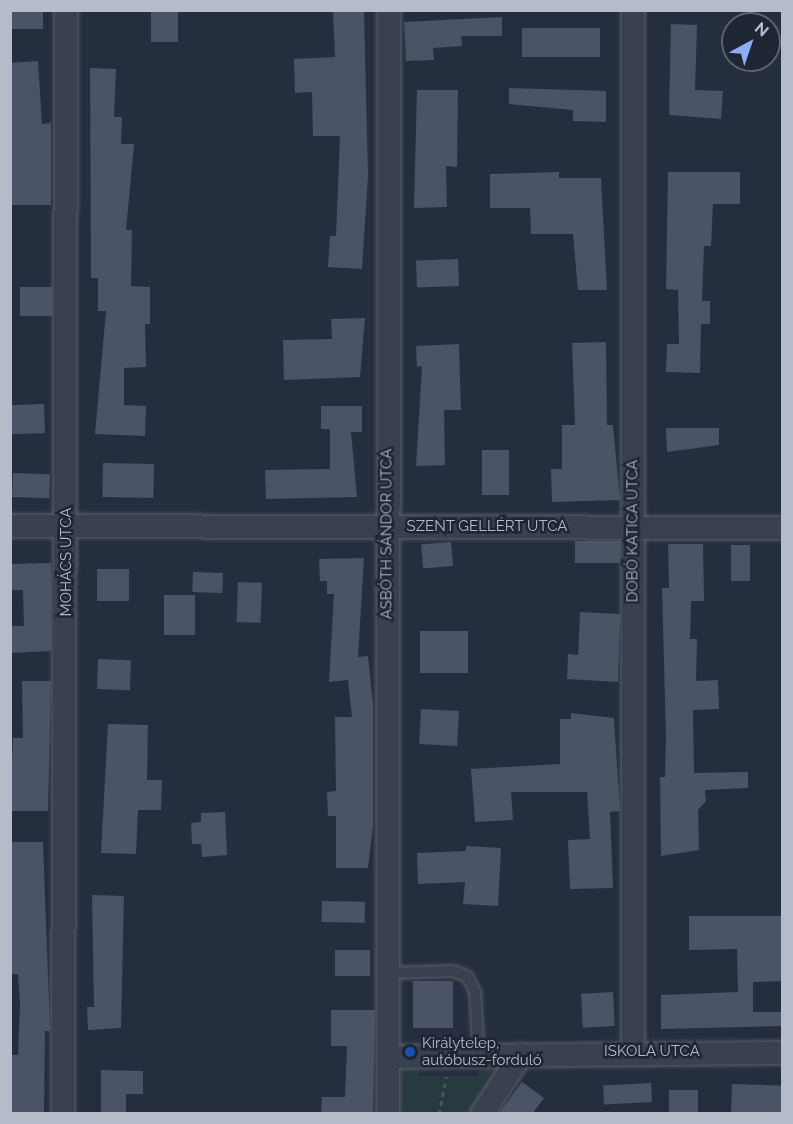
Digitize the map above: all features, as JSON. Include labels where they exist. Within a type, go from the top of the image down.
[{"type":"street","name":"MOHÁCS UTCA","points":[[63,1113],[67,526],[66,10]]},
{"type":"street","name":"ASBÓTH SÁNDOR UTCA","points":[[388,1113],[389,10]]},
{"type":"street","name":"DOBÓ KATICA UTCA","points":[[633,10],[633,1051]]},
{"type":"street","name":"SZENT GELLÉRT UTCA","points":[[10,526],[783,528]]},
{"type":"street","name":"ISKOLA UTCA","points":[[389,1057],[633,1051],[783,1053]]},
{"type":"street","points":[[482,1113],[521,1055]]},
{"type":"lane","points":[[387,973],[453,971],[467,976],[475,992],[478,1056]]},
{"type":"path","points":[[439,1113],[446,1088],[445,1055]]},
{"type":"green space","points":[[419,1063],[419,1076],[478,1076],[478,1063],[493,1066],[496,1074],[471,1113],[398,1114],[398,1078],[404,1067]]},
{"type":"building","points":[[10,10],[43,10],[43,29],[10,29]]},
{"type":"building","points":[[151,10],[178,10],[178,42],[151,42]]},
{"type":"building","points":[[333,10],[364,10],[368,176],[362,269],[328,267],[330,236],[336,236],[340,136],[313,136],[312,92],[295,93],[294,59],[335,57]]},
{"type":"building","points":[[502,17],[502,36],[461,36],[462,46],[433,48],[434,60],[406,61],[404,22]]},
{"type":"building","points":[[671,24],[697,25],[695,90],[723,91],[721,119],[669,115]]},
{"type":"building","points":[[522,28],[600,28],[600,57],[522,57]]},
{"type":"building","points":[[38,61],[42,124],[51,123],[51,205],[10,205],[10,63]]},
{"type":"building","points":[[90,68],[116,69],[114,117],[122,117],[121,144],[134,144],[126,230],[132,230],[131,286],[150,287],[150,324],[145,324],[146,367],[124,368],[124,405],[146,406],[145,436],[95,434],[106,311],[98,311],[98,278],[91,278]]},
{"type":"building","points":[[509,88],[606,91],[606,122],[573,121],[573,110],[509,104]]},
{"type":"building","points":[[417,90],[458,90],[457,167],[446,166],[447,207],[414,208]]},
{"type":"building","points":[[559,172],[559,178],[601,178],[607,290],[578,290],[573,234],[531,234],[530,208],[490,208],[490,174]]},
{"type":"building","points":[[668,172],[740,172],[740,204],[713,204],[711,246],[704,246],[702,301],[710,301],[710,324],[701,324],[700,373],[666,372],[667,344],[679,344],[678,290],[666,289]]},
{"type":"building","points":[[458,259],[459,286],[417,287],[416,260]]},
{"type":"building","points":[[20,287],[52,287],[52,316],[20,316]]},
{"type":"building","points":[[365,318],[360,377],[284,380],[283,340],[332,339],[331,319]]},
{"type":"building","points":[[606,342],[607,425],[613,425],[620,500],[552,502],[551,469],[562,469],[562,425],[575,425],[572,343]]},
{"type":"building","points":[[459,344],[461,410],[444,410],[445,465],[416,466],[422,366],[417,367],[416,346]]},
{"type":"building","points":[[44,404],[45,433],[11,434],[10,405]]},
{"type":"building","points":[[321,406],[362,406],[362,432],[351,432],[357,497],[266,499],[265,470],[330,469],[330,429],[321,429]]},
{"type":"building","points":[[666,428],[719,428],[719,445],[667,452]]},
{"type":"building","points":[[482,450],[509,450],[509,495],[482,495]]},
{"type":"building","points":[[103,463],[154,464],[153,498],[102,497]]},
{"type":"building","points":[[13,473],[50,474],[49,498],[12,497]]},
{"type":"building","points":[[575,541],[620,541],[620,563],[575,563]]},
{"type":"building","points":[[451,542],[453,566],[423,569],[421,545]]},
{"type":"building","points":[[668,544],[703,544],[704,601],[691,601],[690,639],[697,639],[696,681],[718,680],[719,709],[693,710],[694,773],[748,772],[748,788],[705,790],[706,801],[698,810],[699,850],[661,856],[660,777],[665,777],[666,737],[662,588],[669,588]]},
{"type":"building","points":[[731,545],[750,545],[750,581],[731,581]]},
{"type":"building","points":[[364,558],[358,657],[368,656],[373,705],[373,825],[368,868],[336,868],[336,816],[328,816],[327,792],[336,791],[335,717],[352,717],[348,680],[329,682],[334,594],[327,594],[327,581],[320,581],[319,559]]},
{"type":"building","points":[[51,563],[51,651],[10,653],[10,626],[24,626],[23,590],[10,590],[10,564]]},
{"type":"building","points":[[97,569],[129,569],[129,601],[97,601]]},
{"type":"building","points":[[193,572],[223,573],[222,593],[192,592]]},
{"type":"building","points":[[238,582],[262,583],[261,623],[237,622]]},
{"type":"building","points":[[164,595],[195,595],[195,635],[164,635]]},
{"type":"building","points":[[580,612],[620,614],[618,682],[567,679],[568,654],[578,655]]},
{"type":"building","points":[[420,631],[468,631],[468,673],[420,673]]},
{"type":"building","points":[[98,659],[131,660],[130,690],[97,689]]},
{"type":"building","points":[[22,681],[51,681],[48,811],[10,811],[13,738],[23,738]]},
{"type":"building","points":[[421,709],[459,711],[457,746],[419,744]]},
{"type":"building","points":[[571,713],[614,718],[620,811],[610,812],[613,888],[570,889],[568,840],[590,839],[587,792],[511,792],[513,820],[475,822],[471,769],[560,764],[560,719],[571,719]]},
{"type":"building","points":[[108,724],[148,725],[147,780],[162,780],[161,810],[138,810],[136,854],[101,853]]},
{"type":"building","points":[[225,812],[227,855],[202,857],[201,844],[192,844],[191,823],[201,822],[201,813]]},
{"type":"building","points":[[10,842],[43,842],[50,1031],[45,1031],[44,1113],[10,1113],[10,1055],[18,1055],[20,1004],[18,974],[10,974]]},
{"type":"building","points":[[466,846],[501,848],[498,906],[463,904],[465,882],[418,884],[417,853],[466,851]]},
{"type":"building","points":[[92,895],[124,896],[121,1028],[88,1030],[87,1007],[94,1007]]},
{"type":"building","points":[[322,901],[365,902],[365,923],[322,922]]},
{"type":"building","points":[[689,916],[782,916],[783,981],[753,982],[753,1012],[783,1012],[783,1026],[661,1029],[661,995],[738,992],[737,949],[689,950]]},
{"type":"building","points":[[335,950],[370,950],[370,976],[335,976]]},
{"type":"building","points":[[413,981],[453,981],[453,1028],[413,1028]]},
{"type":"building","points":[[613,992],[615,1026],[583,1028],[581,994]]},
{"type":"building","points":[[331,1010],[375,1010],[373,1113],[321,1113],[322,1097],[345,1097],[347,1046],[331,1046]]},
{"type":"building","points":[[101,1070],[143,1071],[143,1094],[126,1094],[126,1113],[101,1113]]},
{"type":"building","points":[[522,1082],[544,1098],[533,1113],[499,1113]]},
{"type":"building","points":[[651,1083],[652,1102],[604,1104],[603,1086]]},
{"type":"building","points":[[732,1084],[782,1086],[782,1114],[731,1113]]},
{"type":"building","points":[[669,1090],[698,1090],[698,1113],[669,1113]]},
{"type":"place","name":"Királytelep, autóbusz-forduló","points":[[410,1052]]}]
